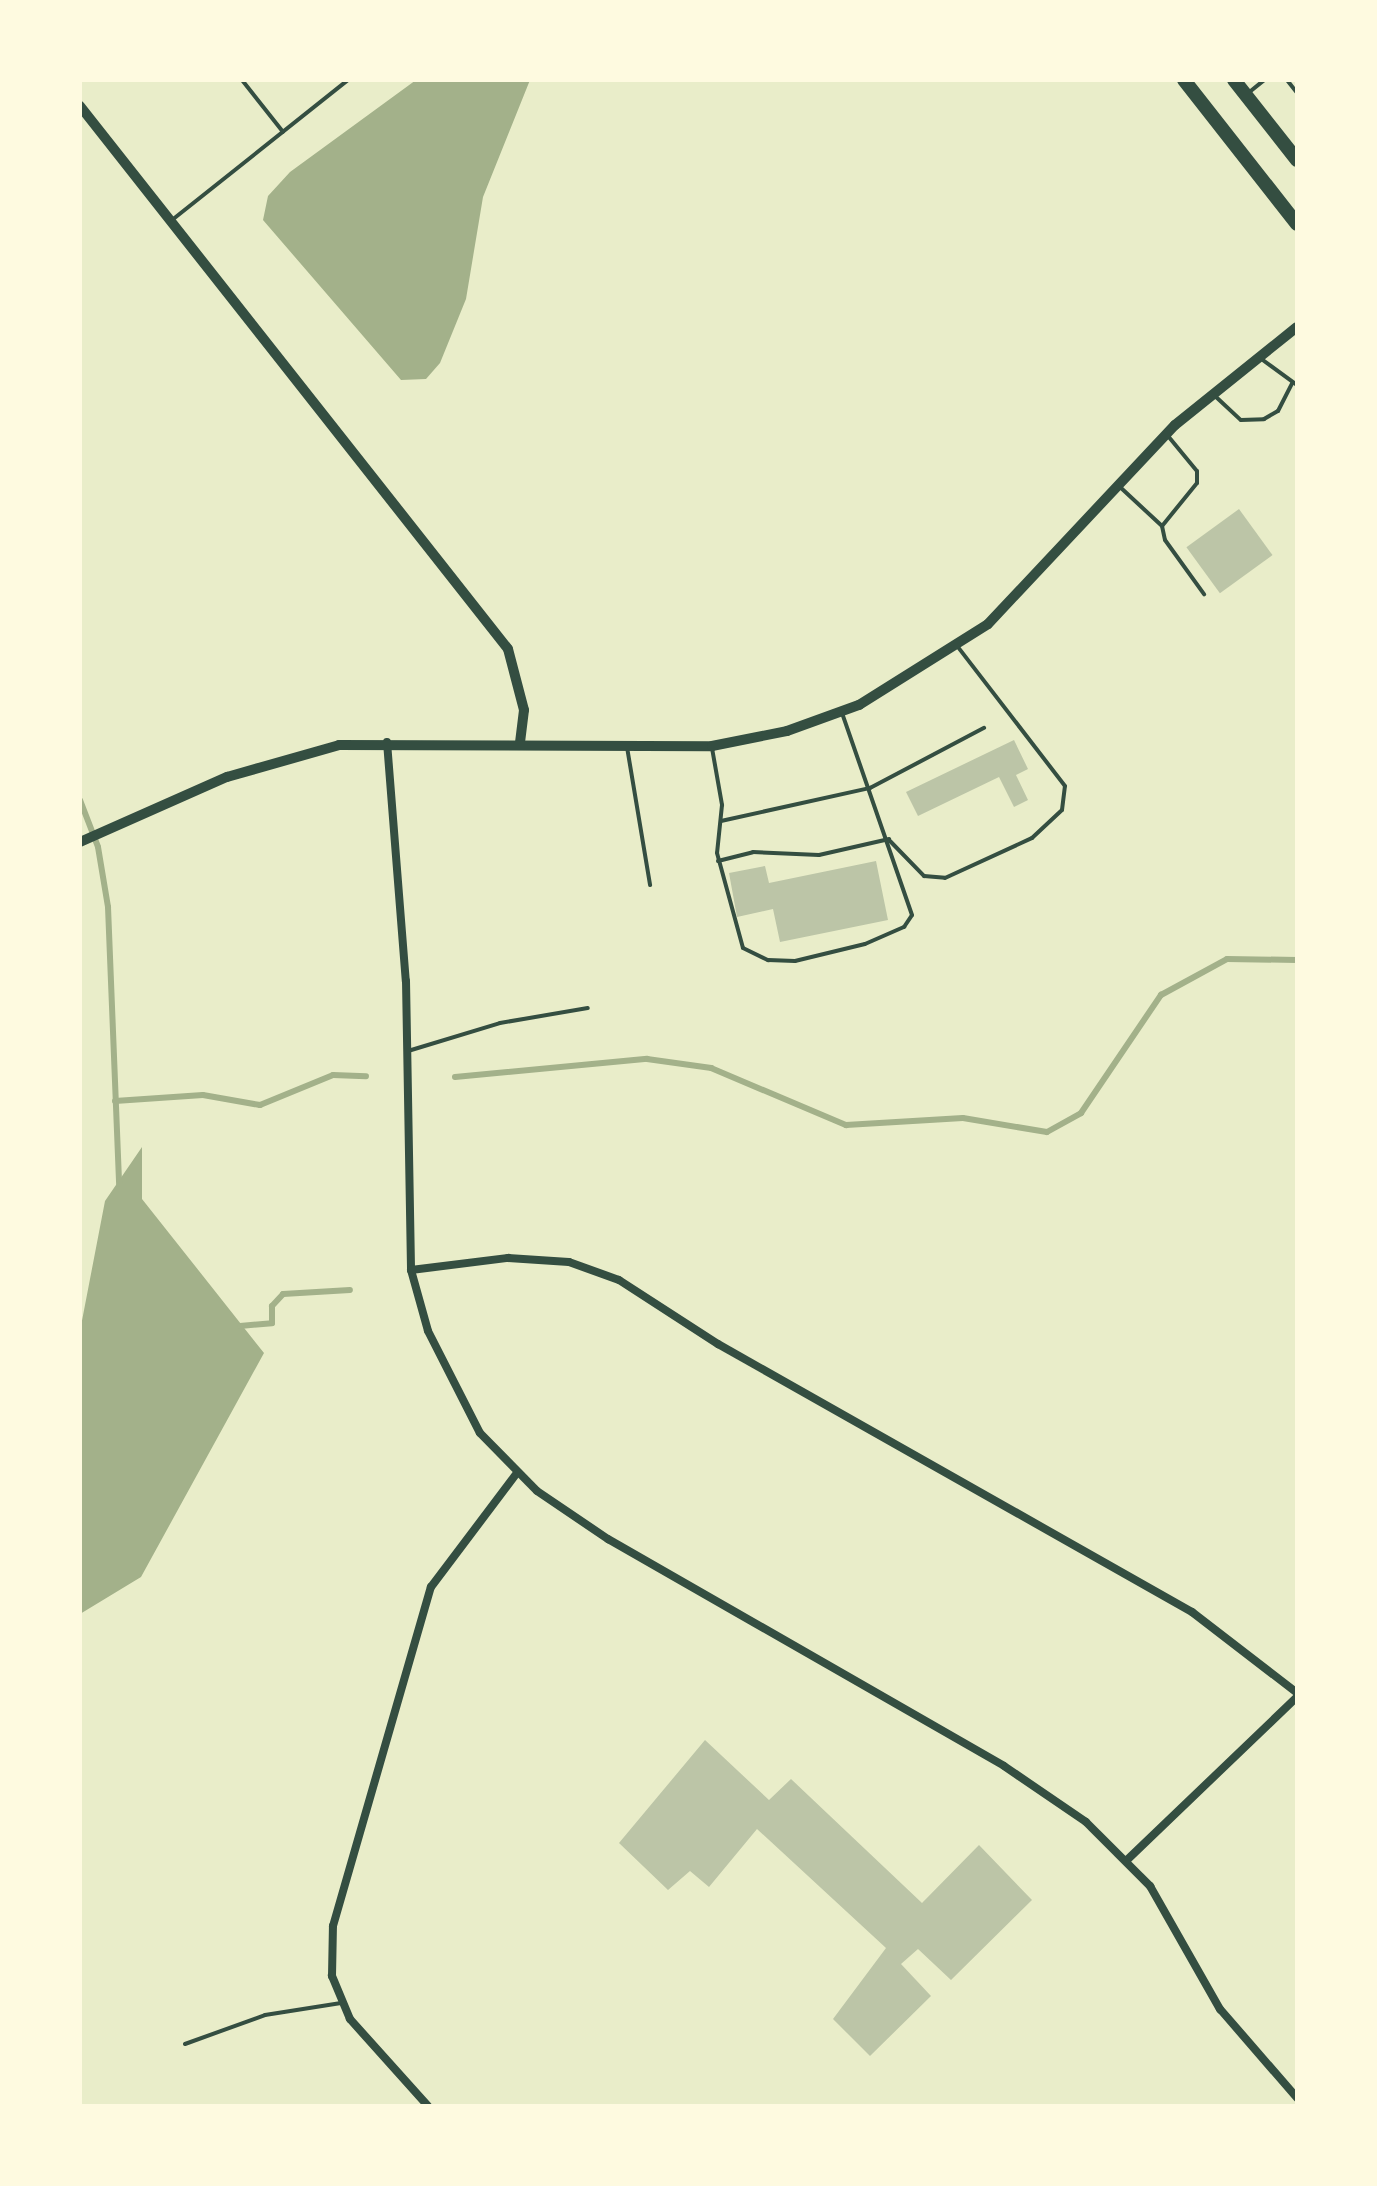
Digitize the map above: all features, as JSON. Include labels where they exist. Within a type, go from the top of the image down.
[{"type":"highway","points":[[1184,80],[1297,224]]},
{"type":"highway","points":[[1234,80],[1297,160]]},
{"type":"street","points":[[80,106],[508,649],[524,710],[520,743]]},
{"type":"street","points":[[81,842],[302,752],[387,742],[712,746],[842,711],[958,647],[1017,599],[1167,434],[1297,327]]},
{"type":"street","points":[[387,742],[408,1051],[411,1270],[452,1385],[480,1433],[516,1474],[608,1539],[1033,1784],[1127,1860],[1150,1886],[1220,2009],[1297,2098]]},
{"type":"street","points":[[411,1270],[508,1258],[569,1262],[619,1280],[718,1344],[1192,1612],[1297,1695],[1127,1860]]},
{"type":"street","points":[[428,2106],[365,2040],[341,2003],[330,1952],[336,1900],[424,1603],[452,1552],[516,1474]]},
{"type":"lane","points":[[242,80],[283,132]]},
{"type":"lane","points":[[172,220],[348,80]]},
{"type":"lane","points":[[1245,95],[1264,80]]},
{"type":"lane","points":[[1287,80],[1297,93]]},
{"type":"lane","points":[[1212,394],[1251,421],[1278,411],[1295,384],[1259,357]]},
{"type":"lane","points":[[1162,526],[1197,483],[1197,471],[1167,434]]},
{"type":"lane","points":[[1119,486],[1162,526],[1169,550],[1204,594]]},
{"type":"lane","points":[[889,839],[924,876],[945,878],[1032,838],[1054,818],[1065,786],[958,647]]},
{"type":"lane","points":[[712,746],[720,822],[718,861],[743,948],[768,960],[795,961],[904,927],[912,915],[889,839],[842,711]]},
{"type":"lane","points":[[720,822],[870,788],[984,728]]},
{"type":"lane","points":[[627,747],[650,885]]},
{"type":"lane","points":[[718,861],[753,852],[819,855],[889,839]]},
{"type":"lane","points":[[408,1051],[500,1023],[588,1008]]},
{"type":"lane","points":[[185,2044],[265,2015],[341,2003]]},
{"type":"shaded area","points":[[416,80],[530,80],[483,197],[466,299],[440,363],[426,379],[401,380],[263,220],[268,196],[290,172]]},
{"type":"shaded area","points":[[142,1147],[142,1199],[264,1353],[141,1577],[80,1614],[80,1331],[105,1201]]},
{"type":"building","points":[[1239,509],[1273,555],[1220,593],[1186,547]]},
{"type":"building","points":[[1014,740],[1028,769],[1016,775],[1028,800],[1014,807],[999,777],[918,816],[906,792]]},
{"type":"building","points":[[876,861],[888,920],[780,942],[773,909],[737,917],[729,873],[765,866],[769,883]]},
{"type":"building","points":[[705,1740],[769,1800],[791,1779],[922,1903],[979,1845],[1032,1900],[951,1980],[918,1949],[901,1964],[931,1996],[870,2056],[833,2019],[886,1948],[757,1829],[709,1887],[690,1871],[668,1890],[619,1843]]},
{"type":"waterway","points":[[80,800],[98,847],[108,907],[119,1184]]},
{"type":"waterway","points":[[455,1077],[647,1059],[711,1068],[846,1125],[963,1118],[1047,1132],[1081,1113],[1161,995],[1227,959],[1297,960]]},
{"type":"waterway","points":[[115,1101],[203,1095],[260,1105],[333,1075],[366,1076]]},
{"type":"waterway","points":[[240,1326],[272,1323],[272,1306],[283,1294],[350,1290]]}]
